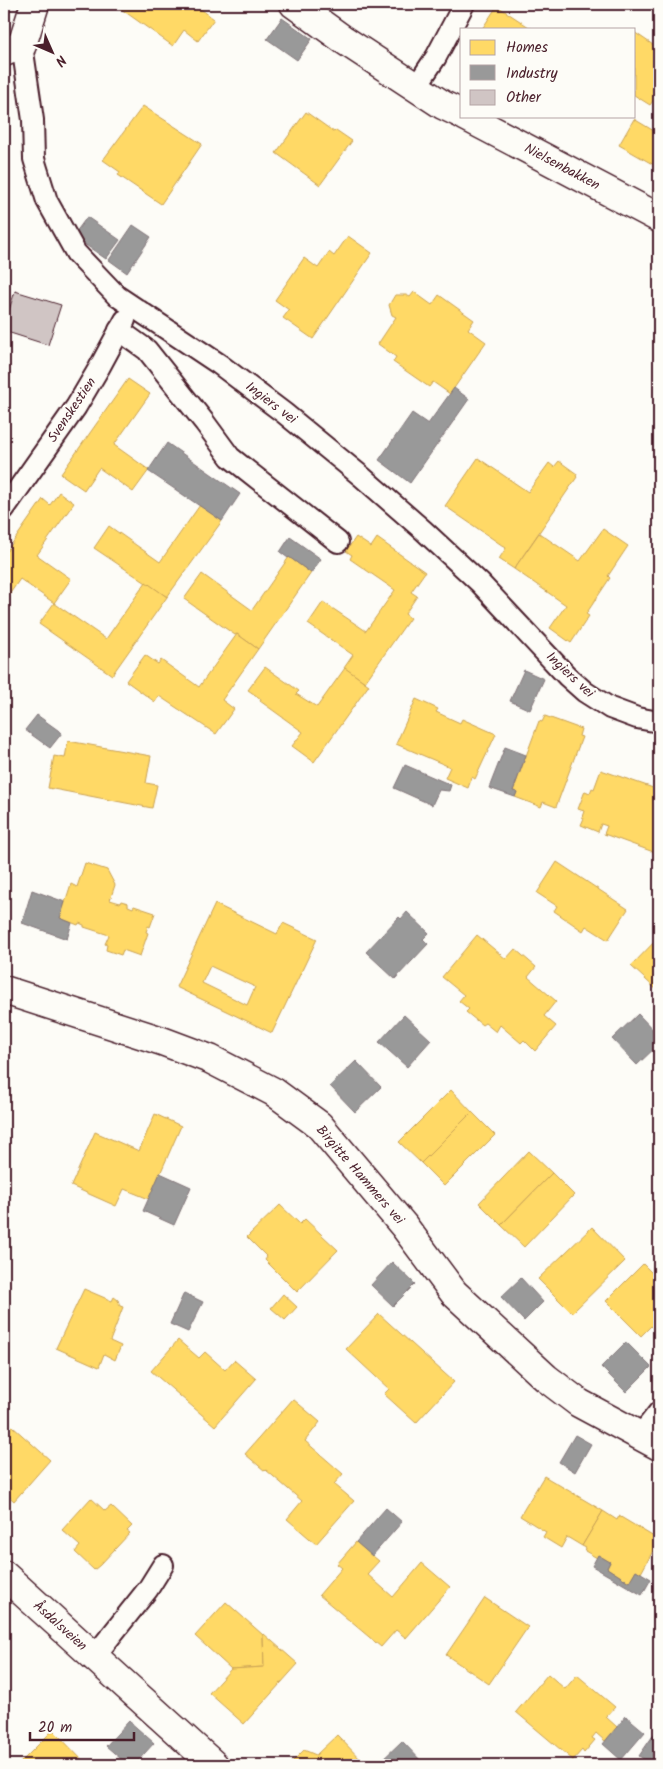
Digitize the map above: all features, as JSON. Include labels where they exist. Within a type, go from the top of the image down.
[{"type":"street","name":"Ingiers vei","points":[[13,48],[36,4]]},
{"type":"street","points":[[294,4],[344,40],[444,105],[460,113]]},
{"type":"street","name":"Nielsenbakken","points":[[469,118],[659,218]]},
{"type":"street","name":"Birgitte Hammers vei","points":[[4,990],[162,1040],[210,1059],[274,1092],[319,1125],[404,1226],[454,1293],[546,1378],[579,1403],[650,1441]]},
{"type":"street","name":"Åsdalsveien","points":[[4,1575],[214,1765]]},
{"type":"lane","points":[[416,87],[436,57],[464,4]]},
{"type":"lane","name":"Ingiers vei","points":[[13,48],[33,120],[34,159],[47,202],[76,253],[117,296],[219,364],[284,413],[354,470],[424,530],[480,583],[567,676],[585,692],[610,708],[637,718],[659,722]]},
{"type":"lane","name":"Svenskestien","points":[[4,509],[76,407],[133,308]]},
{"type":"lane","points":[[119,330],[147,350],[230,457],[338,542]]},
{"type":"lane","points":[[650,1441],[659,1412]]},
{"type":"lane","name":"Åsdalsveien","points":[[94,1657],[148,1589],[163,1565]]},
{"type":"building: Homes","points":[[114,4],[194,4],[214,19],[198,41],[184,30],[173,46]]},
{"type":"building: Homes","points":[[497,6],[530,28],[483,28]]},
{"type":"building: Homes","points":[[636,33],[659,49],[659,93],[650,105],[636,96]]},
{"type":"building: Homes","points":[[143,106],[202,144],[161,204],[118,175],[120,172],[103,160]]},
{"type":"building: Homes","points":[[306,112],[334,132],[336,130],[352,141],[320,185],[276,153]]},
{"type":"building: Homes","points":[[634,119],[659,134],[659,171],[653,167],[654,165],[619,145]]},
{"type":"building: Homes","points":[[348,236],[372,253],[313,339],[283,318],[289,310],[275,300],[304,258],[318,268],[329,252],[334,256]]},
{"type":"building: Homes","points":[[414,292],[432,305],[439,295],[474,320],[468,329],[486,342],[450,394],[433,382],[429,387],[393,362],[396,357],[378,344],[396,317],[392,315],[389,305],[395,295],[410,297]]},
{"type":"building: Homes","points":[[128,379],[150,394],[114,445],[149,470],[133,492],[99,468],[84,490],[61,474]]},
{"type":"building: Homes","points":[[478,458],[528,492],[549,463],[554,467],[559,461],[577,474],[577,477],[514,569],[499,559],[506,548],[445,506]]},
{"type":"building: Homes","points":[[59,492],[74,503],[37,555],[71,579],[54,603],[20,579],[4,602],[4,555],[43,499],[50,505]]},
{"type":"building: Homes","points":[[200,505],[222,521],[167,597],[94,548],[109,526],[160,562]]},
{"type":"building: Homes","points":[[603,529],[628,546],[608,576],[610,578],[586,614],[589,616],[571,643],[550,628],[566,605],[514,569],[539,533],[580,561]]},
{"type":"building: Homes","points":[[356,537],[371,547],[377,538],[425,572],[411,592],[417,596],[405,614],[410,618],[365,682],[344,668],[353,655],[308,624],[323,602],[366,631],[395,590],[350,559],[352,555],[346,551]]},
{"type":"building: Homes","points":[[289,557],[311,573],[258,649],[184,599],[202,574],[252,610]]},
{"type":"building: Homes","points":[[146,582],[167,597],[112,675],[39,624],[54,603],[106,639]]},
{"type":"building: Homes","points":[[237,634],[258,649],[222,700],[234,709],[216,734],[159,696],[155,702],[126,681],[145,655],[158,664],[161,660],[199,687]]},
{"type":"building: Homes","points":[[265,667],[299,691],[296,694],[317,707],[345,668],[369,685],[314,762],[292,746],[303,732],[248,690]]},
{"type":"building: Homes","points":[[416,699],[438,709],[436,712],[460,723],[462,719],[496,734],[475,779],[472,777],[468,788],[445,778],[450,767],[396,744]]},
{"type":"building: Homes","points":[[545,716],[581,729],[579,736],[582,737],[556,807],[543,802],[541,807],[515,797],[517,792],[513,791],[539,721],[542,722]]},
{"type":"building: Homes","points":[[68,741],[151,756],[146,783],[157,785],[152,808],[48,788],[54,756],[65,758]]},
{"type":"building: Homes","points":[[601,770],[659,790],[659,854],[604,834],[607,826],[601,824],[598,832],[581,825],[584,811],[578,809],[585,791],[590,793],[592,788],[594,789]]},
{"type":"building: Homes","points":[[557,862],[628,909],[608,940],[586,926],[583,931],[554,911],[557,906],[537,893]]},
{"type":"building: Homes","points":[[85,863],[107,870],[115,885],[110,900],[128,903],[128,906],[133,908],[134,906],[155,913],[150,927],[148,926],[146,932],[148,933],[140,956],[123,950],[121,955],[106,950],[107,945],[105,944],[109,935],[84,927],[84,925],[79,923],[78,925],[60,918],[71,884],[77,887]]},
{"type":"building: Homes","points":[[215,904],[277,934],[283,923],[317,939],[272,1033],[176,987]],"holes":[[[210,966],[255,987],[247,1005],[202,983]]]},
{"type":"building: Homes","points":[[477,935],[506,959],[515,949],[536,967],[528,977],[556,1001],[544,1016],[556,1026],[535,1051],[524,1040],[521,1043],[500,1025],[496,1032],[485,1023],[482,1025],[466,1012],[469,1009],[459,1001],[464,995],[442,977]]},
{"type":"building: Homes","points":[[659,937],[659,992],[631,966]]},
{"type":"building: Homes","points":[[451,1090],[472,1112],[421,1163],[399,1142]]},
{"type":"building: Homes","points":[[472,1112],[495,1135],[444,1186],[421,1163]]},
{"type":"building: Homes","points":[[155,1114],[181,1126],[149,1199],[124,1189],[116,1206],[71,1186],[95,1132],[139,1151]]},
{"type":"building: Homes","points":[[529,1151],[552,1173],[501,1225],[479,1203]]},
{"type":"building: Homes","points":[[552,1173],[574,1195],[524,1247],[501,1225]]},
{"type":"building: Homes","points":[[280,1205],[300,1224],[305,1219],[338,1250],[297,1292],[265,1260],[267,1257],[247,1237]]},
{"type":"building: Homes","points":[[592,1227],[625,1261],[572,1313],[538,1279]]},
{"type":"building: Homes","points":[[643,1264],[659,1280],[659,1326],[655,1330],[651,1326],[641,1336],[606,1301]]},
{"type":"building: Homes","points":[[84,1289],[112,1301],[114,1297],[118,1300],[120,1306],[123,1307],[110,1341],[121,1346],[115,1360],[104,1354],[99,1367],[56,1348]]},
{"type":"building: Homes","points":[[283,1294],[297,1307],[285,1320],[271,1308]]},
{"type":"building: Homes","points":[[379,1314],[454,1382],[416,1423],[384,1394],[389,1389],[346,1349]]},
{"type":"building: Homes","points":[[178,1340],[199,1358],[205,1352],[225,1370],[234,1360],[256,1379],[215,1426],[151,1371]]},
{"type":"building: Homes","points":[[293,1399],[320,1422],[305,1441],[343,1474],[334,1484],[354,1501],[316,1544],[287,1519],[302,1501],[245,1454]]},
{"type":"building: Homes","points":[[4,1419],[50,1460],[14,1501],[4,1492]]},
{"type":"building: Homes","points":[[544,1476],[603,1511],[582,1546],[567,1537],[561,1548],[543,1537],[546,1532],[520,1516]]},
{"type":"building: Homes","points":[[91,1498],[105,1511],[111,1506],[132,1526],[127,1531],[130,1533],[94,1570],[75,1552],[80,1546],[62,1530]]},
{"type":"building: Homes","points":[[603,1511],[617,1520],[619,1516],[659,1540],[641,1573],[636,1570],[629,1582],[607,1568],[610,1562],[598,1555],[597,1558],[585,1551],[586,1548],[582,1546]]},
{"type":"building: Homes","points":[[356,1542],[379,1561],[367,1574],[393,1597],[422,1563],[450,1587],[406,1638],[396,1630],[381,1647],[319,1595],[342,1568],[337,1564]]},
{"type":"building: Homes","points":[[485,1598],[528,1627],[489,1684],[446,1655]]},
{"type":"building: Homes","points":[[226,1602],[263,1635],[264,1667],[231,1669],[195,1636]]},
{"type":"building: Homes","points":[[264,1634],[298,1664],[244,1724],[209,1693],[231,1669],[264,1667]]},
{"type":"building: Homes","points":[[548,1674],[565,1689],[577,1675],[615,1707],[606,1717],[617,1727],[605,1741],[596,1733],[592,1738],[595,1740],[584,1753],[582,1750],[573,1760],[516,1712]]},
{"type":"building: Homes","points":[[53,1730],[87,1765],[19,1764]]},
{"type":"building: Homes","points":[[337,1735],[366,1765],[289,1765],[304,1750],[316,1755]]},
{"type":"building: Industry","points":[[282,18],[312,39],[297,60],[267,39]]},
{"type":"building: Industry","points":[[87,217],[120,240],[106,259],[73,236]]},
{"type":"building: Industry","points":[[133,225],[151,237],[127,273],[109,260]]},
{"type":"building: Industry","points":[[454,388],[469,399],[410,483],[379,460],[412,413],[428,424]]},
{"type":"building: Industry","points":[[167,443],[240,494],[222,521],[148,471]]},
{"type":"building: Industry","points":[[290,537],[321,559],[311,573],[280,552]]},
{"type":"building: Industry","points":[[524,670],[544,679],[530,710],[510,701]]},
{"type":"building: Industry","points":[[37,715],[62,733],[50,748],[25,730]]},
{"type":"building: Industry","points":[[505,747],[526,755],[513,791],[517,792],[515,797],[489,788]]},
{"type":"building: Industry","points":[[405,765],[451,785],[449,791],[439,790],[432,805],[394,788]]},
{"type":"building: Industry","points":[[32,890],[65,902],[60,918],[72,923],[67,939],[22,923]]},
{"type":"building: Industry","points":[[407,912],[429,933],[423,939],[428,944],[395,979],[366,952],[399,917],[401,919]]},
{"type":"building: Industry","points":[[638,1014],[659,1036],[659,1044],[637,1065],[612,1039]]},
{"type":"building: Industry","points":[[404,1015],[431,1040],[407,1067],[379,1042]]},
{"type":"building: Industry","points":[[356,1061],[381,1087],[355,1112],[330,1086]]},
{"type":"building: Industry","points":[[160,1173],[191,1187],[174,1225],[143,1211]]},
{"type":"building: Industry","points":[[392,1262],[415,1284],[393,1306],[371,1285]]},
{"type":"building: Industry","points":[[521,1278],[543,1302],[524,1321],[501,1297]]},
{"type":"building: Industry","points":[[184,1293],[203,1302],[188,1332],[170,1324]]},
{"type":"building: Industry","points":[[626,1342],[651,1367],[626,1392],[601,1367]]},
{"type":"building: Industry","points":[[575,1435],[591,1444],[575,1472],[559,1462]]},
{"type":"building: Industry","points":[[386,1508],[402,1522],[372,1556],[356,1542]]},
{"type":"building: Industry","points":[[598,1555],[610,1562],[607,1568],[629,1582],[636,1570],[651,1579],[642,1595],[592,1566]]},
{"type":"building: Industry","points":[[626,1716],[645,1732],[621,1760],[603,1744]]},
{"type":"building: Industry","points":[[129,1721],[154,1743],[134,1765],[128,1765],[106,1746]]},
{"type":"building: Industry","points":[[659,1727],[659,1763],[658,1765],[653,1765],[639,1756]]},
{"type":"building: Industry","points":[[402,1741],[425,1765],[377,1765]]},
{"type":"building: Other","points":[[15,291],[61,305],[48,345],[4,331]]}]
